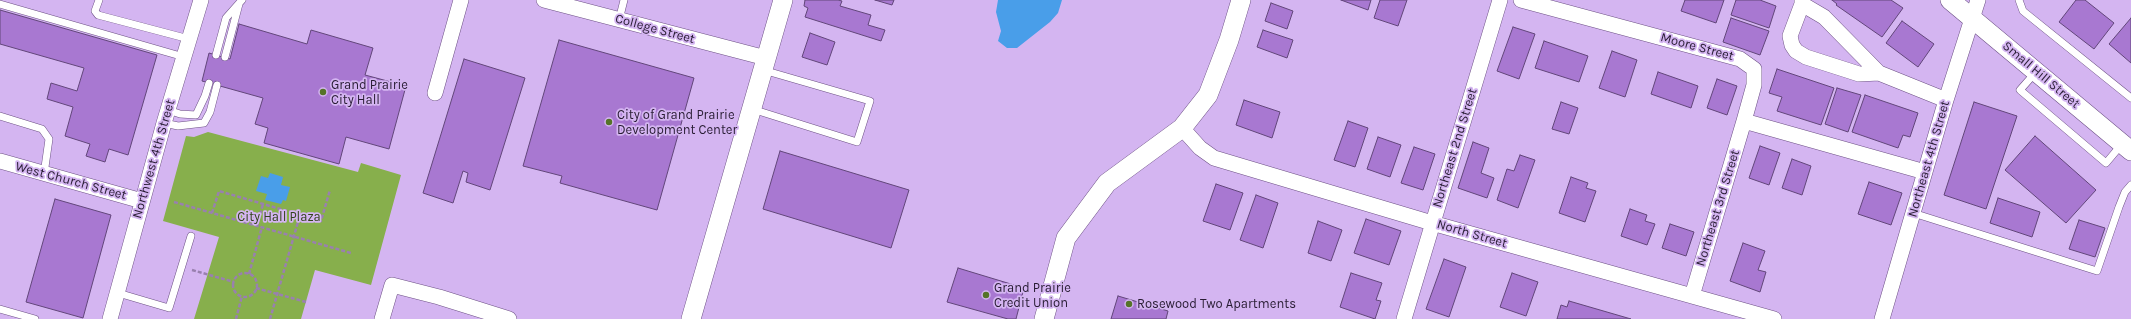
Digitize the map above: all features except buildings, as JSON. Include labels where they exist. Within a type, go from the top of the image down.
[{"type":"street","name":"Northwest 4th Street","points":[[110,319],[142,201],[201,0]]},
{"type":"street","points":[[435,93],[461,0]]},
{"type":"street","name":"College Street","points":[[544,0],[619,20],[765,64]]},
{"type":"street","points":[[692,319],[783,0]]},
{"type":"street","points":[[1044,319],[1066,238],[1106,183],[1182,128],[1208,95],[1229,40],[1241,0]]},
{"type":"street","name":"Northeast 2nd Street","points":[[1404,319],[1500,0]]},
{"type":"street","name":"Moore Street","points":[[1521,0],[1740,59],[1754,69],[1754,85],[1744,121]]},
{"type":"street","name":"Small Hill Street","points":[[1950,0],[1975,8],[2036,71],[2127,147]]},
{"type":"street","points":[[1879,73],[1859,74],[1806,57],[1796,51],[1792,45],[1790,36],[1802,2],[1824,17],[1879,73],[1946,100]]},
{"type":"street","name":"Northeast 4th Street","points":[[1882,319],[1946,100],[1975,8]]},
{"type":"street","points":[[1744,121],[1925,172]]},
{"type":"street","name":"Northeast 3rd Street","points":[[1692,296],[1744,121]]},
{"type":"street","name":"North Street","points":[[1182,128],[1200,148],[1214,158],[1432,223],[1774,319]]},
{"type":"street","name":"West Church Street","points":[[0,162],[142,201]]},
{"type":"street","points":[[382,319],[392,285],[439,297],[486,316],[509,319]]},
{"type":"lane","points":[[99,0],[95,11],[98,15],[189,39]]},
{"type":"lane","points":[[619,20],[624,0]]},
{"type":"lane","points":[[2020,0],[2023,11],[2131,98]]},
{"type":"lane","points":[[216,55],[226,18],[241,1]]},
{"type":"lane","points":[[225,57],[241,1]]},
{"type":"lane","points":[[0,4],[184,57]]},
{"type":"lane","points":[[752,109],[857,142],[870,101],[765,64]]},
{"type":"lane","points":[[2036,71],[2020,90],[2106,163],[2127,147]]},
{"type":"lane","points":[[166,117],[180,114],[196,115],[205,96],[208,83]]},
{"type":"lane","points":[[166,117],[178,126],[204,123],[210,112],[217,85]]},
{"type":"lane","points":[[0,116],[42,129],[49,139],[44,174]]},
{"type":"lane","points":[[1913,213],[2097,271],[2119,207],[2125,192],[2131,185]]},
{"type":"lane","points":[[118,293],[169,308],[190,236]]},
{"type":"lane","points":[[0,309],[35,319]]},
{"type":"path","points":[[212,213],[219,191],[321,221],[330,190]]},
{"type":"path","points":[[174,202],[351,253]]},
{"type":"path","points":[[257,226],[263,204]]},
{"type":"path","points":[[270,319],[300,215]]},
{"type":"path","points":[[249,274],[262,227]]},
{"type":"path","points":[[181,267],[234,282]]},
{"type":"path","points":[[249,274],[256,279],[256,288],[252,294],[242,296],[235,291],[234,282],[238,276],[249,274]]},
{"type":"path","points":[[256,288],[306,302]]},
{"type":"path","points":[[236,319],[242,296]]},
{"type":"green space","name":"City Hall Plaza","points":[[208,132],[358,172],[361,163],[401,175],[371,285],[315,270],[301,319],[194,319],[219,237],[163,221],[186,136],[194,137]]},
{"type":"water","points":[[998,0],[1062,0],[1058,13],[1050,22],[1017,48],[1007,48],[998,41],[1001,31],[996,12]]},
{"type":"water","points":[[270,173],[283,177],[281,185],[290,187],[286,201],[283,200],[281,204],[265,200],[267,194],[256,191],[261,176],[268,178]]},
{"type":"place","name":"Grand Prairie City Hall","points":[[323,92]]},
{"type":"place","name":"City of Grand Prairie Development Center","points":[[609,122]]},
{"type":"place","name":"Grand Prairie Credit Union","points":[[986,295]]},
{"type":"place","name":"Rosewood Two Apartments","points":[[1129,304]]}]
